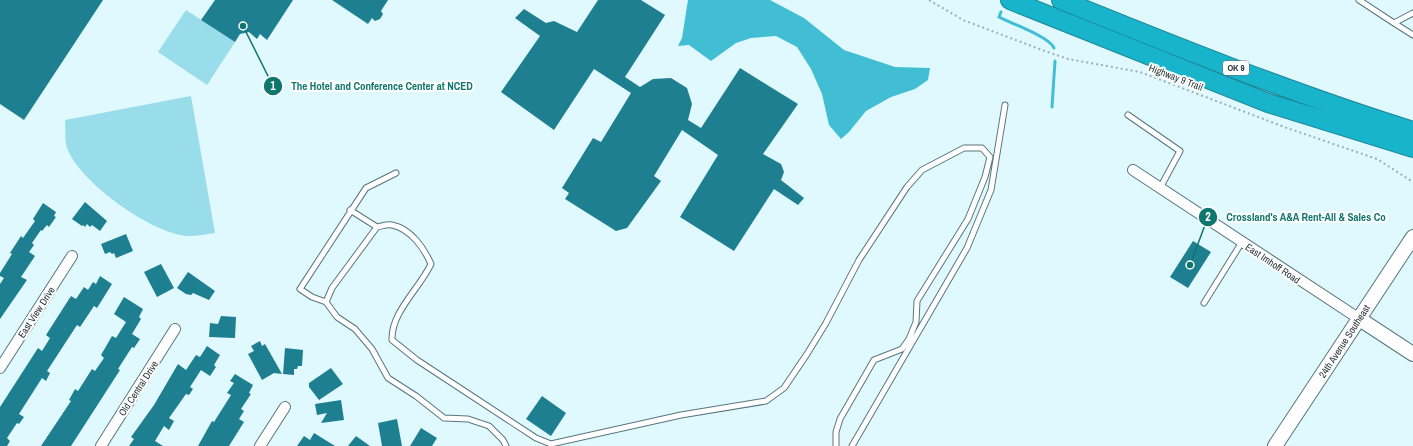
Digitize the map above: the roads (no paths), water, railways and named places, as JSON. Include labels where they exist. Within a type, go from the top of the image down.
[{"type":"highway","name":"OK 9","points":[[1010,0],[1268,103],[1413,148]]},
{"type":"highway","name":"OK 9","points":[[1061,0],[1185,50],[1374,118],[1413,130]]},
{"type":"main road","name":"24th Avenue Southeast","points":[[1275,446],[1358,318],[1413,237]]},
{"type":"main road","name":"East Imhoff Road","points":[[1358,318],[1413,354]]},
{"type":"street","name":"East Imhoff Road","points":[[1133,170],[1358,318]]},
{"type":"street","name":"East View Drive","points":[[0,368],[72,256]]},
{"type":"street","name":"Old Central Drive","points":[[101,446],[175,329]]},
{"type":"street","points":[[260,446],[285,407]]},
{"type":"lane","points":[[1359,0],[1413,34]]},
{"type":"lane","points":[[1394,23],[1413,13]]},
{"type":"lane","points":[[852,446],[967,248],[991,190],[1005,105]]},
{"type":"lane","points":[[1128,115],[1180,151],[1160,188]]},
{"type":"lane","points":[[350,210],[377,227],[392,225],[405,230],[424,248],[431,264],[425,277],[401,310],[392,330],[392,340],[417,360],[536,438],[551,444],[681,415],[766,402],[784,388],[807,354],[826,323],[859,260],[907,187],[922,170],[964,148],[982,148],[990,157],[985,177],[968,219],[917,301],[916,322],[909,339],[902,349],[874,360],[840,419],[836,432],[836,446]]},
{"type":"lane","points":[[396,173],[366,188],[350,210],[300,289],[312,297],[326,302],[337,317],[355,329],[372,349],[388,378],[416,396],[444,418],[468,419],[489,426],[503,440],[506,446]]},
{"type":"lane","points":[[326,302],[332,288],[377,227]]},
{"type":"lane","points":[[1204,303],[1242,242]]},
{"type":"waterway","points":[[1001,12],[999,17],[1038,35],[1045,39],[1054,48]]},
{"type":"waterway","points":[[1052,107],[1055,61]]},
{"type":"place","name":"The Hotel and Conference Center at NCED","points":[[243,26]]},
{"type":"place","name":"Crossland's A&A Rent-All & Sales Co","points":[[1190,265]]}]
